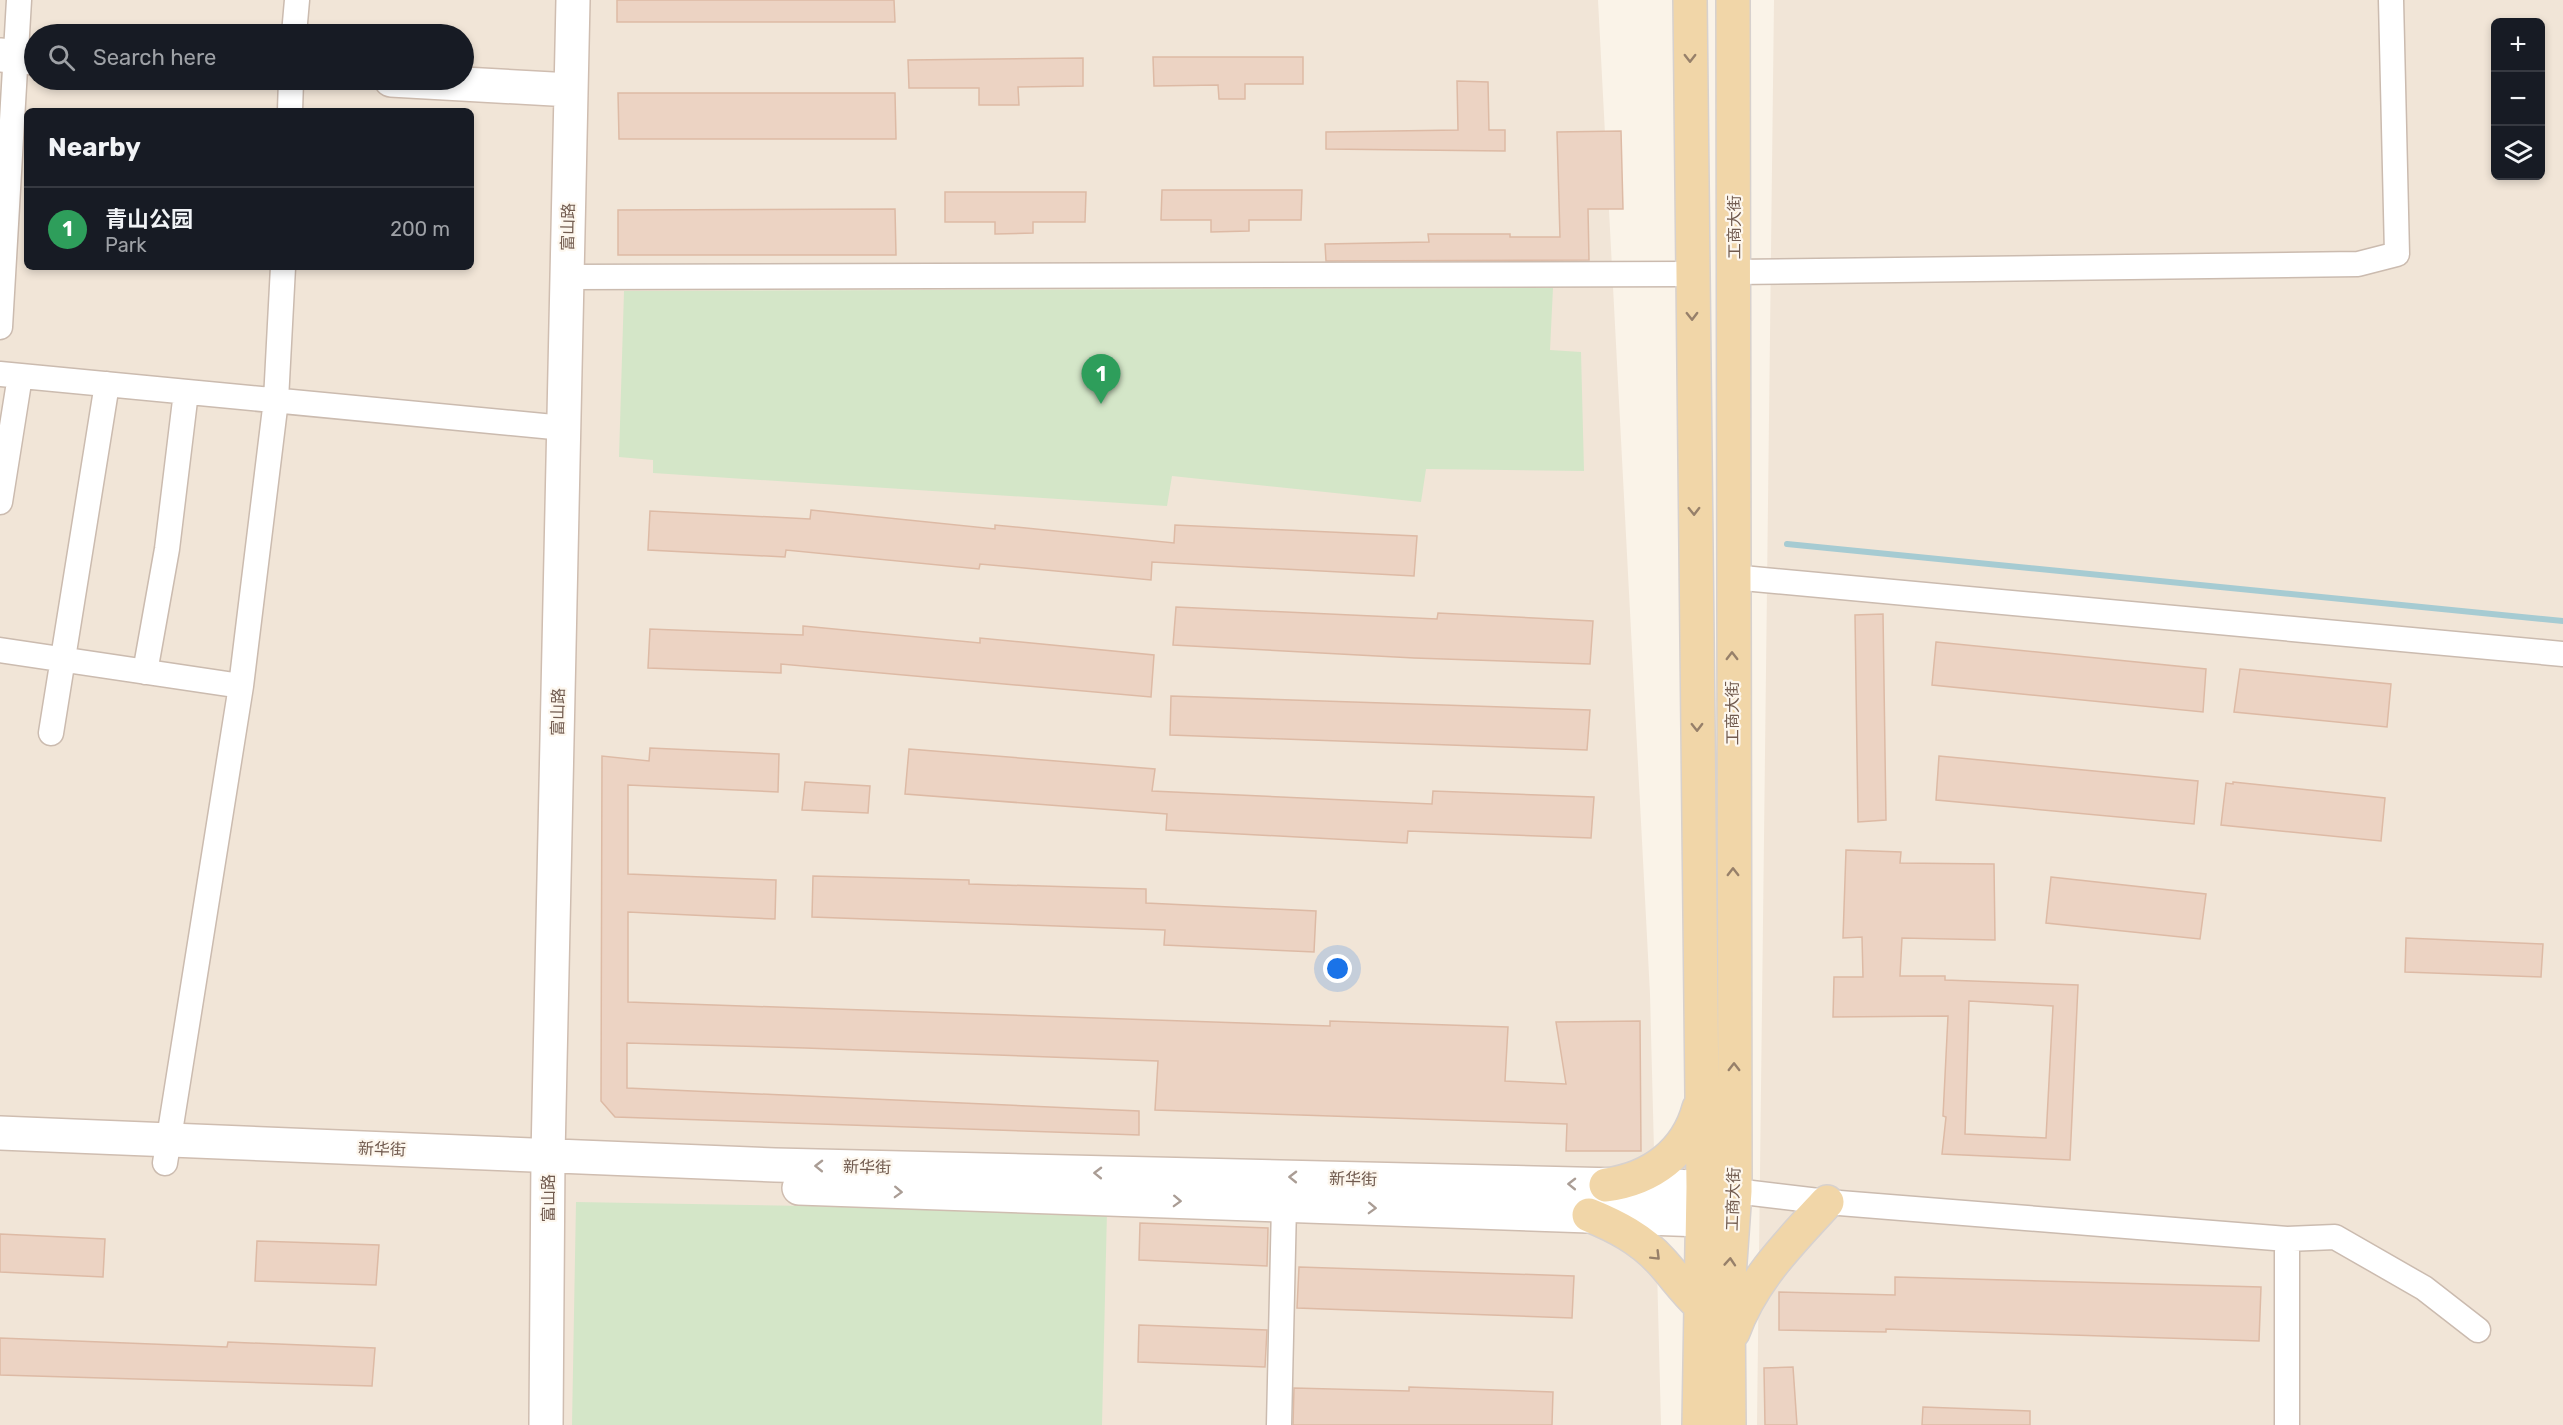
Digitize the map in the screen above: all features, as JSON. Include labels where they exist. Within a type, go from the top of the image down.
[{"type":"main road","name":"工商大街","points":[[1690,0],[1691,274],[1703,1187],[1723,1211]]},
{"type":"main road","name":"工商大街","points":[[1729,1425],[1728,1291],[1723,1211],[1732,577],[1733,0]]},
{"type":"main road","points":[[1606,1185],[1636,1178],[1663,1163],[1685,1139],[1693,1125],[1702,1094]]},
{"type":"main road","points":[[1728,1345],[1750,1295],[1765,1271],[1827,1202]]},
{"type":"main road","name":"工商大街","points":[[1699,1425],[1699,1304],[1723,1211]]},
{"type":"main road","points":[[1589,1215],[1628,1233],[1645,1246],[1660,1260],[1680,1287],[1699,1304]]},
{"type":"street","points":[[0,327],[19,0]]},
{"type":"street","points":[[295,24],[297,0]]},
{"type":"street","name":"富山路","points":[[546,1425],[548,1167],[573,0]]},
{"type":"street","points":[[1734,272],[2358,264],[2397,254],[2391,0]]},
{"type":"street","points":[[474,85],[571,90]]},
{"type":"street","points":[[290,108],[291,90]]},
{"type":"street","points":[[168,1152],[241,686],[276,400],[283,270]]},
{"type":"street","points":[[567,277],[1691,274]]},
{"type":"street","points":[[0,502],[10,375],[564,428]]},
{"type":"street","points":[[51,734],[106,384]]},
{"type":"street","points":[[145,672],[167,549],[186,392]]},
{"type":"street","points":[[1732,577],[2563,654]]},
{"type":"street","points":[[0,650],[241,686]]},
{"type":"street","name":"新华街","points":[[0,1133],[168,1152]]},
{"type":"street","name":"新华街","points":[[0,1156],[168,1152],[548,1167],[1284,1205],[1589,1215],[1723,1211]]},
{"type":"street","name":"新华街","points":[[548,1167],[775,1165],[1703,1187]]},
{"type":"street","points":[[1723,1211],[1827,1202],[2287,1239],[2335,1237],[2424,1288],[2478,1330]]},
{"type":"street","points":[[1279,1425],[1284,1205]]},
{"type":"street","points":[[2287,1239],[2287,1425]]},
{"type":"shaded area","points":[[0,0],[1598,0],[1650,994],[1661,1425],[0,1425]]},
{"type":"shaded area","points":[[1774,0],[2563,0],[2563,1425],[1757,1425]]},
{"type":"green space","points":[[1553,288],[1550,350],[1581,352],[1584,471],[1426,469],[1421,502],[1172,476],[1167,506],[653,473],[653,460],[619,457],[624,291]]},
{"type":"green space","points":[[576,1202],[1107,1211],[1102,1425],[572,1425]]},
{"type":"building","points":[[617,0],[894,0],[895,22],[617,22]]},
{"type":"building","points":[[1153,57],[1303,57],[1303,84],[1245,84],[1245,99],[1219,99],[1218,85],[1154,86]]},
{"type":"building","points":[[1083,58],[1083,86],[1018,87],[1019,105],[979,105],[979,88],[909,88],[908,60]]},
{"type":"building","points":[[1457,81],[1488,82],[1489,130],[1505,130],[1505,151],[1326,149],[1326,132],[1458,130]]},
{"type":"building","points":[[618,93],[895,93],[896,139],[619,139]]},
{"type":"building","points":[[1621,131],[1623,209],[1588,209],[1589,260],[1326,261],[1325,244],[1429,242],[1428,234],[1510,234],[1510,237],[1560,237],[1557,132]]},
{"type":"building","points":[[1162,190],[1302,190],[1301,220],[1249,220],[1249,231],[1211,232],[1211,220],[1161,220]]},
{"type":"building","points":[[945,192],[1086,192],[1085,222],[1033,222],[1033,233],[995,234],[995,222],[945,222]]},
{"type":"building","points":[[895,209],[896,255],[618,255],[618,210]]},
{"type":"building","points":[[811,510],[995,529],[995,525],[1174,543],[1175,525],[1417,536],[1414,576],[1152,562],[1151,580],[980,564],[979,569],[786,550],[785,557],[648,550],[650,511],[810,519]]},
{"type":"building","points":[[1176,607],[1437,619],[1438,613],[1593,621],[1590,664],[1414,658],[1173,645]]},
{"type":"building","points":[[1883,614],[1886,820],[1858,822],[1855,615]]},
{"type":"building","points":[[803,626],[980,643],[980,638],[1154,655],[1151,697],[781,664],[781,673],[648,668],[650,629],[803,635]]},
{"type":"building","points":[[1936,642],[2206,669],[2203,712],[1932,685]]},
{"type":"building","points":[[2240,669],[2391,684],[2387,727],[2234,712]]},
{"type":"building","points":[[1171,696],[1590,710],[1587,750],[1170,735]]},
{"type":"building","points":[[650,748],[779,754],[778,792],[628,785],[628,874],[776,880],[775,919],[628,912],[628,1002],[1330,1026],[1330,1021],[1508,1027],[1505,1081],[1566,1084],[1556,1022],[1640,1021],[1641,1151],[1566,1151],[1567,1124],[1155,1110],[1158,1061],[805,1048],[627,1043],[627,1088],[1139,1111],[1139,1135],[615,1117],[601,1101],[602,756],[649,761]]},
{"type":"building","points":[[909,749],[1155,769],[1152,791],[1432,804],[1433,791],[1594,797],[1591,838],[1408,831],[1407,843],[1166,830],[1167,814],[905,794]]},
{"type":"building","points":[[1939,756],[2198,781],[2194,824],[1936,800]]},
{"type":"building","points":[[805,782],[870,786],[868,813],[802,810]]},
{"type":"building","points":[[2233,782],[2385,798],[2381,841],[2221,825],[2226,783],[2233,784]]},
{"type":"building","points":[[1846,850],[1901,852],[1900,863],[1994,864],[1995,940],[1902,938],[1900,976],[1945,976],[1945,980],[2078,985],[2070,1160],[1942,1154],[1946,1117],[1943,1116],[1948,1016],[1833,1017],[1834,977],[1863,977],[1862,937],[1843,938]],"holes":[[[1969,1001],[2053,1006],[2046,1138],[1965,1134]]]},
{"type":"building","points":[[813,876],[969,880],[969,884],[1146,889],[1146,903],[1316,911],[1314,952],[1164,945],[1165,930],[812,917]]},
{"type":"building","points":[[2051,877],[2206,894],[2200,939],[2046,923]]},
{"type":"building","points":[[2406,938],[2543,944],[2541,977],[2405,972]]},
{"type":"building","points":[[1140,1223],[1268,1228],[1267,1266],[1139,1260]]},
{"type":"building","points":[[0,1234],[105,1239],[103,1277],[0,1272]]},
{"type":"building","points":[[257,1241],[379,1245],[376,1285],[255,1281]]},
{"type":"building","points":[[1299,1267],[1574,1276],[1572,1318],[1297,1308]]},
{"type":"building","points":[[1895,1277],[2261,1287],[2259,1341],[1886,1329],[1886,1332],[1779,1330],[1779,1292],[1895,1295]]},
{"type":"building","points":[[1139,1325],[1267,1330],[1265,1367],[1138,1362]]},
{"type":"building","points":[[0,1338],[227,1347],[228,1342],[375,1348],[372,1386],[0,1375]]},
{"type":"building","points":[[1793,1367],[1797,1425],[1765,1425],[1764,1368]]},
{"type":"building","points":[[1409,1387],[1553,1392],[1552,1425],[1293,1425],[1294,1388],[1409,1391]]},
{"type":"building","points":[[1923,1407],[2030,1411],[2030,1425],[1922,1425]]},
{"type":"waterway","points":[[1787,544],[2563,621]]},
{"type":"place","name":"青山公园","points":[[1101,404]]}]
